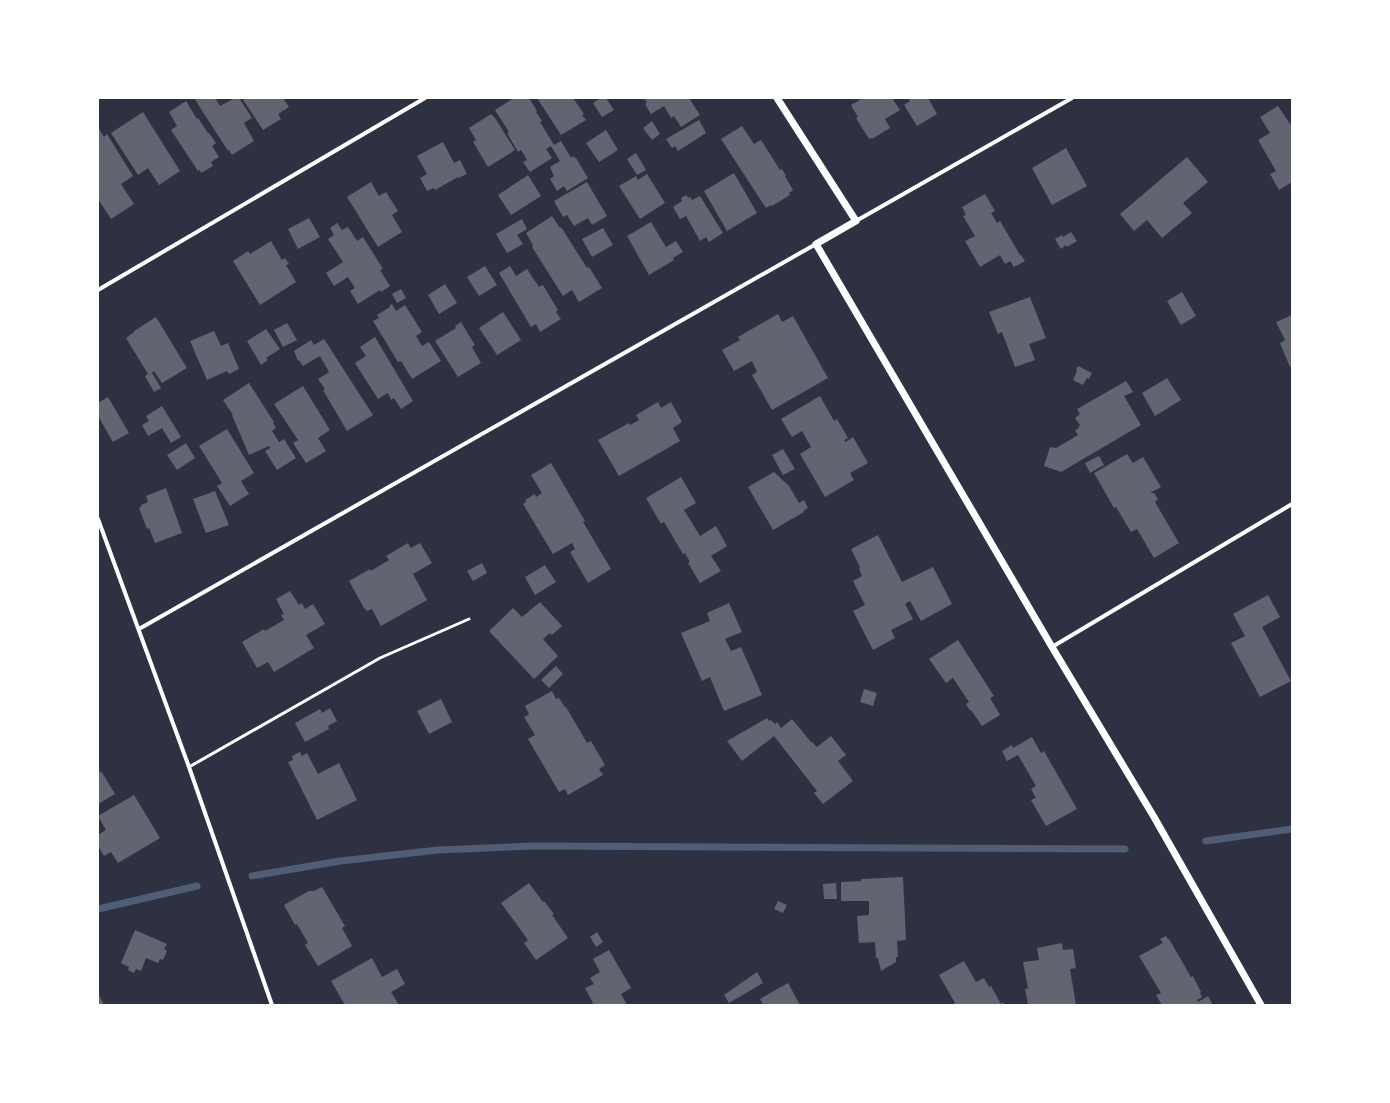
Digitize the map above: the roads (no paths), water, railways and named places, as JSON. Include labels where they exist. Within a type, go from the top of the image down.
[{"type":"street","points":[[98,290],[425,98]]},
{"type":"street","points":[[777,98],[856,221]]},
{"type":"street","points":[[139,629],[1072,98]]},
{"type":"street","points":[[816,244],[1154,817],[1261,1005]]},
{"type":"street","points":[[1052,646],[1292,504]]},
{"type":"street","points":[[98,519],[139,629],[272,1005]]},
{"type":"lane","points":[[188,767],[380,658],[469,619]]},
{"type":"waterway","points":[[1206,841],[1292,829]]},
{"type":"waterway","points":[[252,876],[340,861],[438,850],[534,846],[1125,849]]},
{"type":"waterway","points":[[98,909],[197,886]]}]
